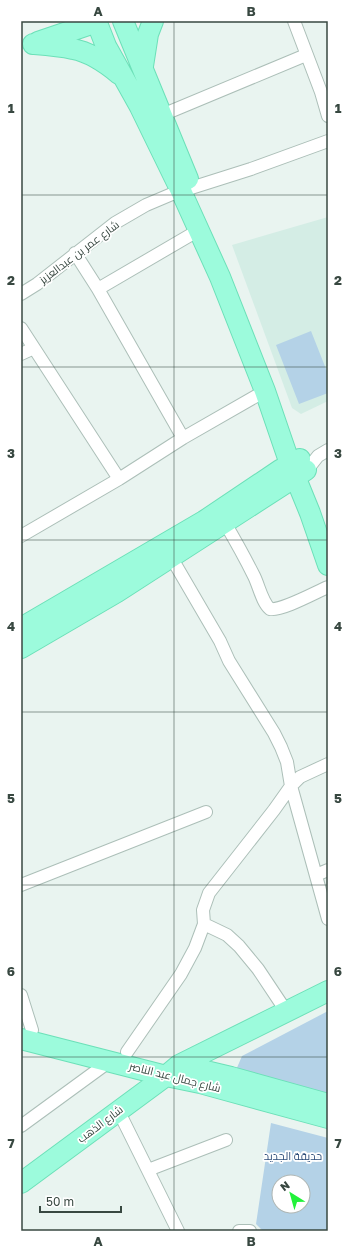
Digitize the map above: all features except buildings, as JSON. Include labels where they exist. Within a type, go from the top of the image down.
[{"type":"main road","points":[[123,21],[162,115],[199,230],[220,278],[265,391],[307,463],[310,513],[328,564]]},
{"type":"main road","points":[[143,70],[143,58],[146,41],[153,21]]},
{"type":"main road","points":[[27,46],[99,22],[106,46],[186,189],[276,388],[307,463],[328,536]]},
{"type":"main road","points":[[27,46],[74,49],[106,64],[125,79]]},
{"type":"main road","points":[[21,648],[117,592],[225,523],[307,463]]},
{"type":"main road","points":[[21,628],[204,521],[307,463]]},
{"type":"main road","name":"شارع الذهب","points":[[21,1183],[172,1070],[328,991]]},
{"type":"main road","name":"شارع جمال عبد الناصر","points":[[25,1032],[172,1070],[230,1077],[328,1104]]},
{"type":"main road","points":[[227,1042],[223,1060],[230,1077]]},
{"type":"main road","name":"شارع جمال عبد الناصر","points":[[172,1070],[200,1083],[328,1118]]},
{"type":"street","points":[[294,21],[321,92],[328,116]]},
{"type":"street","points":[[162,115],[306,55]]},
{"type":"street","name":"شارع عمر بن عبدالعزيز","points":[[21,294],[37,284],[114,223],[158,200],[186,189],[251,169],[328,141]]},
{"type":"street","points":[[98,289],[199,230]]},
{"type":"street","points":[[75,253],[98,289],[183,438]]},
{"type":"street","points":[[21,328],[119,479]]},
{"type":"street","points":[[21,354],[34,348]]},
{"type":"street","points":[[21,536],[119,479],[183,438],[265,391]]},
{"type":"street","points":[[225,523],[244,555],[270,610],[275,610],[288,605],[328,587]]},
{"type":"street","points":[[171,557],[220,641],[229,661],[274,733],[287,762],[291,786],[328,919]]},
{"type":"street","points":[[21,1126],[118,1057],[181,974],[195,948],[204,924],[203,910],[209,893],[291,786],[300,777],[328,764]]},
{"type":"street","points":[[21,884],[206,812]]},
{"type":"street","points":[[316,875],[328,870]]},
{"type":"street","points":[[204,924],[227,935],[239,946],[258,969],[286,1011]]},
{"type":"street","points":[[21,995],[25,1032]]},
{"type":"street","points":[[118,1110],[178,1231]]},
{"type":"street","points":[[148,1170],[226,1140]]},
{"type":"street","points":[[239,1231],[250,1231]]},
{"type":"shaded area","points":[[328,217],[328,401],[301,414],[292,408],[232,245]]},
{"type":"green space","points":[[311,331],[328,374],[328,393],[299,404],[276,345]]},
{"type":"green space","points":[[328,1011],[328,1096],[236,1070],[242,1056]]},
{"type":"green space","name":"حديقة الجديد","points":[[271,1123],[328,1138],[328,1231],[263,1231],[256,1224]]}]
